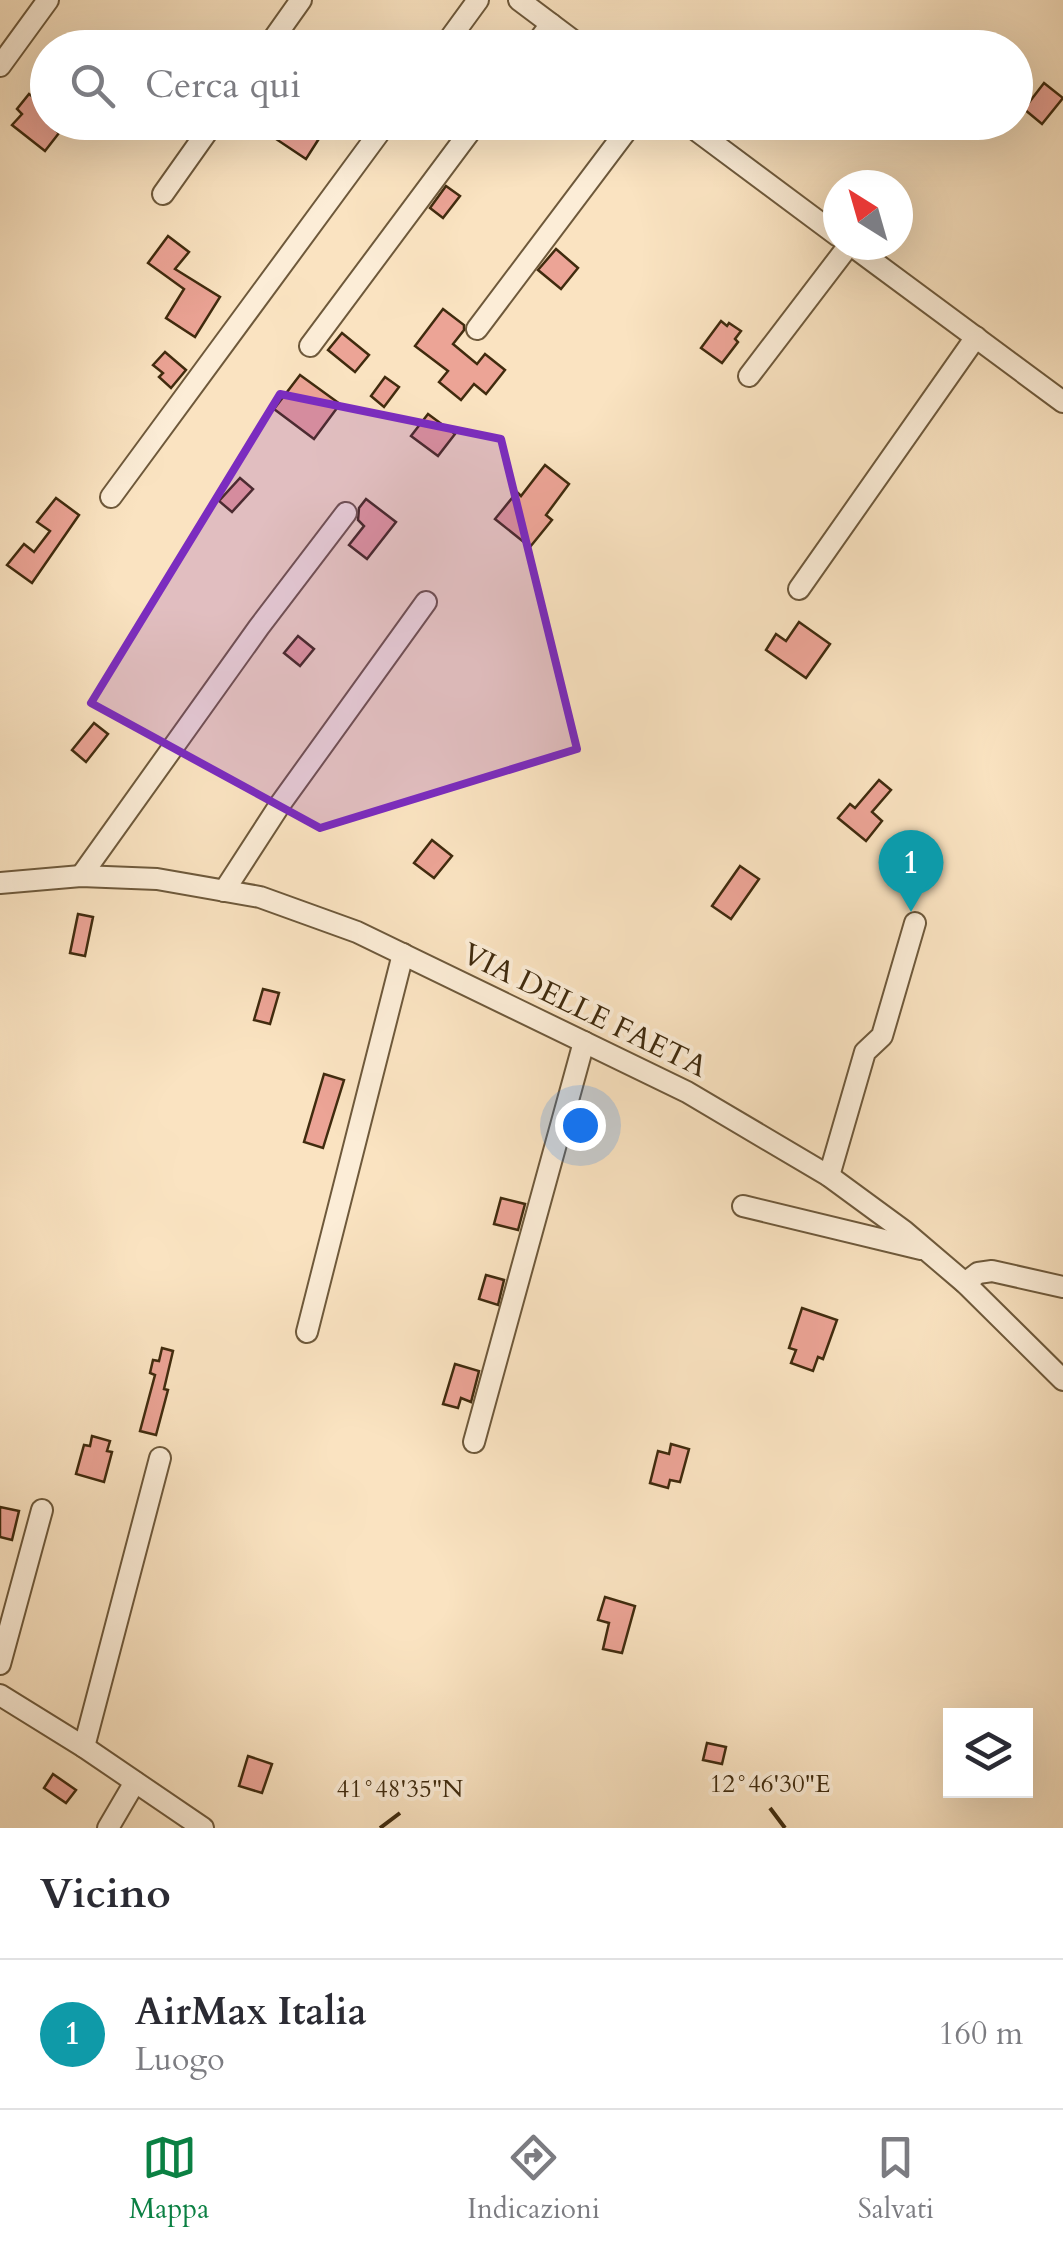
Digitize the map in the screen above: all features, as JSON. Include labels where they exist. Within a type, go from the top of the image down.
[{"type":"street","points":[[0,66],[48,0]]},
{"type":"street","points":[[280,30],[301,0]]},
{"type":"street","points":[[456,30],[478,0]]},
{"type":"street","points":[[518,0],[559,30]]},
{"type":"street","points":[[546,30],[551,24]]},
{"type":"street","points":[[163,194],[201,140]]},
{"type":"street","points":[[112,497],[375,140]]},
{"type":"street","points":[[310,346],[464,140]]},
{"type":"street","points":[[476,329],[619,140]]},
{"type":"street","points":[[709,140],[823,225]]},
{"type":"street","points":[[749,376],[838,260]]},
{"type":"street","points":[[870,260],[1063,402]]},
{"type":"street","points":[[799,589],[976,338]]},
{"type":"street","points":[[80,876],[346,513]]},
{"type":"street","points":[[224,891],[281,803],[426,602]]},
{"type":"street","name":"VIA DELLE FAETA","points":[[0,883],[80,876],[157,879],[260,898],[357,932],[687,1092],[829,1176],[965,1283],[1063,1380]]},
{"type":"street","points":[[829,1176],[866,1052],[882,1036],[915,923]]},
{"type":"street","points":[[306,1332],[402,954]]},
{"type":"street","points":[[474,1442],[584,1042]]},
{"type":"street","points":[[743,1206],[927,1250]]},
{"type":"street","points":[[965,1283],[978,1273],[992,1270],[1063,1288]]},
{"type":"street","points":[[84,1747],[160,1458]]},
{"type":"street","points":[[0,1664],[42,1510]]},
{"type":"street","points":[[0,1695],[202,1828]]},
{"type":"street","points":[[108,1828],[135,1782]]},
{"type":"highlighted area","points":[[280,394],[501,439],[577,749],[320,828],[91,703]]},
{"type":"building","points":[[1044,83],[1063,98],[1042,124],[1033,116],[1033,97]]},
{"type":"building","points":[[30,95],[30,139],[12,125],[22,114],[17,109]]},
{"type":"building","points":[[31,140],[54,140],[45,151]]},
{"type":"building","points":[[278,140],[318,140],[306,159]]},
{"type":"building","points":[[446,186],[460,196],[443,218],[430,208]]},
{"type":"building","points":[[168,236],[189,252],[175,269],[220,297],[195,337],[166,318],[184,289],[148,263]]},
{"type":"building","points":[[556,249],[578,268],[561,289],[538,270]]},
{"type":"building","points":[[443,309],[464,325],[453,344],[477,364],[485,354],[505,370],[486,394],[474,384],[461,400],[439,382],[448,371],[415,346]]},
{"type":"building","points":[[721,321],[741,331],[735,339],[738,342],[722,363],[701,348]]},
{"type":"building","points":[[342,333],[369,355],[355,372],[328,350]]},
{"type":"building","points":[[165,352],[186,370],[171,388],[153,365]]},
{"type":"building","points":[[300,375],[340,404],[314,439],[274,409]]},
{"type":"building","points":[[385,377],[399,387],[384,407],[371,396]]},
{"type":"building","points":[[428,414],[455,434],[438,456],[411,436]]},
{"type":"building","points":[[545,465],[569,484],[546,515],[552,520],[530,547],[495,519],[517,492],[521,496]]},
{"type":"building","points":[[240,478],[253,489],[232,512],[219,501]]},
{"type":"building","points":[[56,498],[79,515],[32,583],[7,565],[24,544],[34,552],[50,531],[37,522]]},
{"type":"building","points":[[366,499],[396,522],[367,559],[349,545],[364,526],[358,520],[359,508]]},
{"type":"building","points":[[799,622],[830,644],[806,678],[766,650],[776,634],[786,641]]},
{"type":"building","points":[[298,636],[314,649],[300,666],[284,653]]},
{"type":"building","points":[[94,723],[108,734],[86,762],[72,750]]},
{"type":"building","points":[[879,780],[891,790],[872,812],[882,821],[866,841],[838,818],[850,804],[855,808]]},
{"type":"building","points":[[432,840],[452,856],[434,878],[414,863]]},
{"type":"building","points":[[740,866],[759,879],[731,919],[712,906]]},
{"type":"building","points":[[78,914],[93,917],[85,956],[70,953]]},
{"type":"building","points":[[263,989],[279,993],[270,1024],[254,1020]]},
{"type":"building","points":[[324,1074],[344,1080],[323,1148],[304,1142]]},
{"type":"building","points":[[501,1198],[525,1204],[518,1230],[494,1224]]},
{"type":"building","points":[[486,1275],[504,1280],[498,1305],[479,1299]]},
{"type":"building","points":[[802,1308],[837,1320],[823,1359],[818,1357],[813,1371],[791,1363],[796,1350],[789,1348]]},
{"type":"building","points":[[162,1348],[173,1351],[156,1435],[140,1431],[155,1375],[150,1373],[153,1360],[159,1361]]},
{"type":"building","points":[[455,1364],[479,1371],[471,1402],[461,1398],[458,1408],[443,1404]]},
{"type":"building","points":[[92,1436],[110,1441],[107,1451],[112,1452],[104,1482],[76,1474],[84,1445],[90,1446]]},
{"type":"building","points":[[671,1444],[689,1449],[680,1482],[670,1480],[668,1488],[650,1483],[658,1451],[669,1454]]},
{"type":"building","points":[[0,1507],[19,1511],[12,1540],[0,1537]]},
{"type":"building","points":[[605,1597],[635,1606],[622,1653],[603,1649],[609,1623],[598,1620]]},
{"type":"building","points":[[707,1743],[726,1747],[722,1764],[703,1760]]},
{"type":"building","points":[[248,1756],[272,1764],[262,1793],[239,1786]]},
{"type":"building","points":[[53,1774],[76,1790],[66,1803],[44,1788]]},
{"type":"place","name":"AirMax Italia","points":[[911,912]]}]
